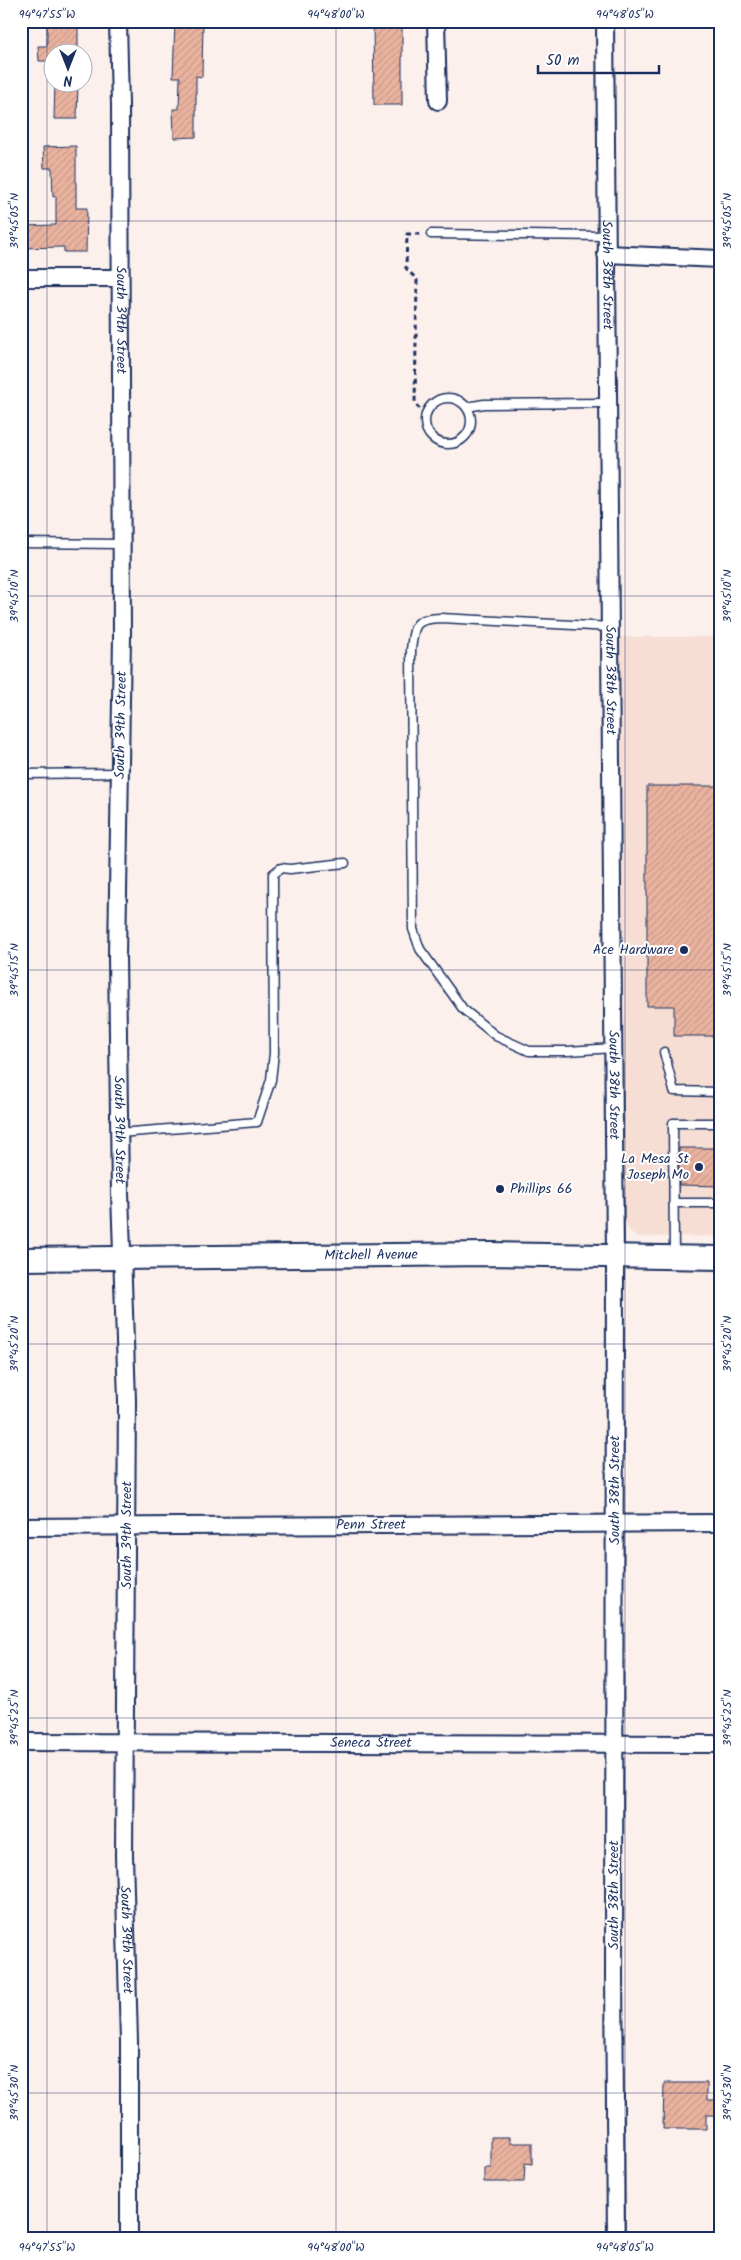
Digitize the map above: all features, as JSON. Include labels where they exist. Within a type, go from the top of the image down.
[{"type":"street","name":"South 39th Street","points":[[118,21],[122,544],[117,956],[119,1133],[127,1400],[128,1526],[124,1855],[128,2041],[129,2239]]},
{"type":"street","points":[[436,21],[438,101]]},
{"type":"street","name":"South 38th Street","points":[[605,21],[614,1048],[614,1985],[616,2239]]},
{"type":"street","points":[[606,254],[720,259]]},
{"type":"street","points":[[21,278],[120,278]]},
{"type":"street","name":"Mitchell Avenue","points":[[21,1259],[491,1254],[720,1258]]},
{"type":"street","name":"Penn Street","points":[[21,1527],[720,1522]]},
{"type":"street","name":"Seneca Street","points":[[21,1742],[615,1742],[720,1744]]},
{"type":"lane","points":[[430,234],[606,236]]},
{"type":"lane","points":[[449,398],[459,400],[467,407],[471,418],[470,430],[463,439],[452,444],[440,443],[431,437],[425,426],[426,415],[431,406],[439,400],[449,398]]},
{"type":"lane","points":[[467,407],[484,404],[608,403]]},
{"type":"lane","points":[[21,543],[122,544]]},
{"type":"lane","points":[[611,627],[425,618],[418,623],[413,634],[411,650],[413,929],[420,949],[462,1009],[496,1036],[529,1051],[614,1048]]},
{"type":"lane","points":[[21,774],[120,773]]},
{"type":"lane","points":[[119,1133],[257,1122],[271,1080],[274,1053],[273,874],[281,868],[290,869],[346,863]]},
{"type":"lane","points":[[664,1052],[674,1091],[720,1092]]},
{"type":"lane","points":[[674,1258],[673,1123],[720,1123]]},
{"type":"lane","points":[[674,1203],[720,1203]]},
{"type":"path","points":[[426,415],[415,404],[417,280],[406,268],[406,261],[407,234],[430,234]]},
{"type":"shaded area","points":[[620,637],[720,637],[720,1236],[637,1237],[631,1233],[625,1223]]},
{"type":"building","points":[[47,21],[78,21],[78,42],[47,42]]},
{"type":"building","points":[[175,21],[203,21],[202,77],[196,76],[196,137],[174,138],[173,109],[179,109],[180,77],[173,77]]},
{"type":"building","points":[[373,21],[402,21],[402,105],[374,105]]},
{"type":"building","points":[[38,46],[42,46],[42,61],[39,61]]},
{"type":"building","points":[[55,92],[78,92],[77,119],[54,119]]},
{"type":"building","points":[[76,146],[76,208],[87,208],[86,252],[64,252],[64,247],[21,248],[21,226],[56,225],[56,196],[53,197],[52,168],[44,168],[43,147]]},
{"type":"building","points":[[647,786],[720,786],[720,1006],[717,1006],[717,1036],[674,1036],[674,1006],[647,1006]]},
{"type":"building","name":"La Mesa St Joseph Mo","points":[[679,1148],[720,1148],[720,1186],[679,1185]]},
{"type":"building","points":[[664,2083],[707,2083],[707,2100],[716,2100],[716,2115],[706,2115],[706,2129],[663,2129]]},
{"type":"building","points":[[491,2137],[510,2137],[510,2143],[532,2143],[532,2164],[525,2163],[524,2182],[484,2182],[484,2168],[491,2168]]},
{"type":"place","name":"Ace Hardware","points":[[684,950]]},
{"type":"place","name":"La Mesa St Joseph Mo","points":[[699,1167]]},
{"type":"place","name":"Phillips 66","points":[[500,1189]]}]
